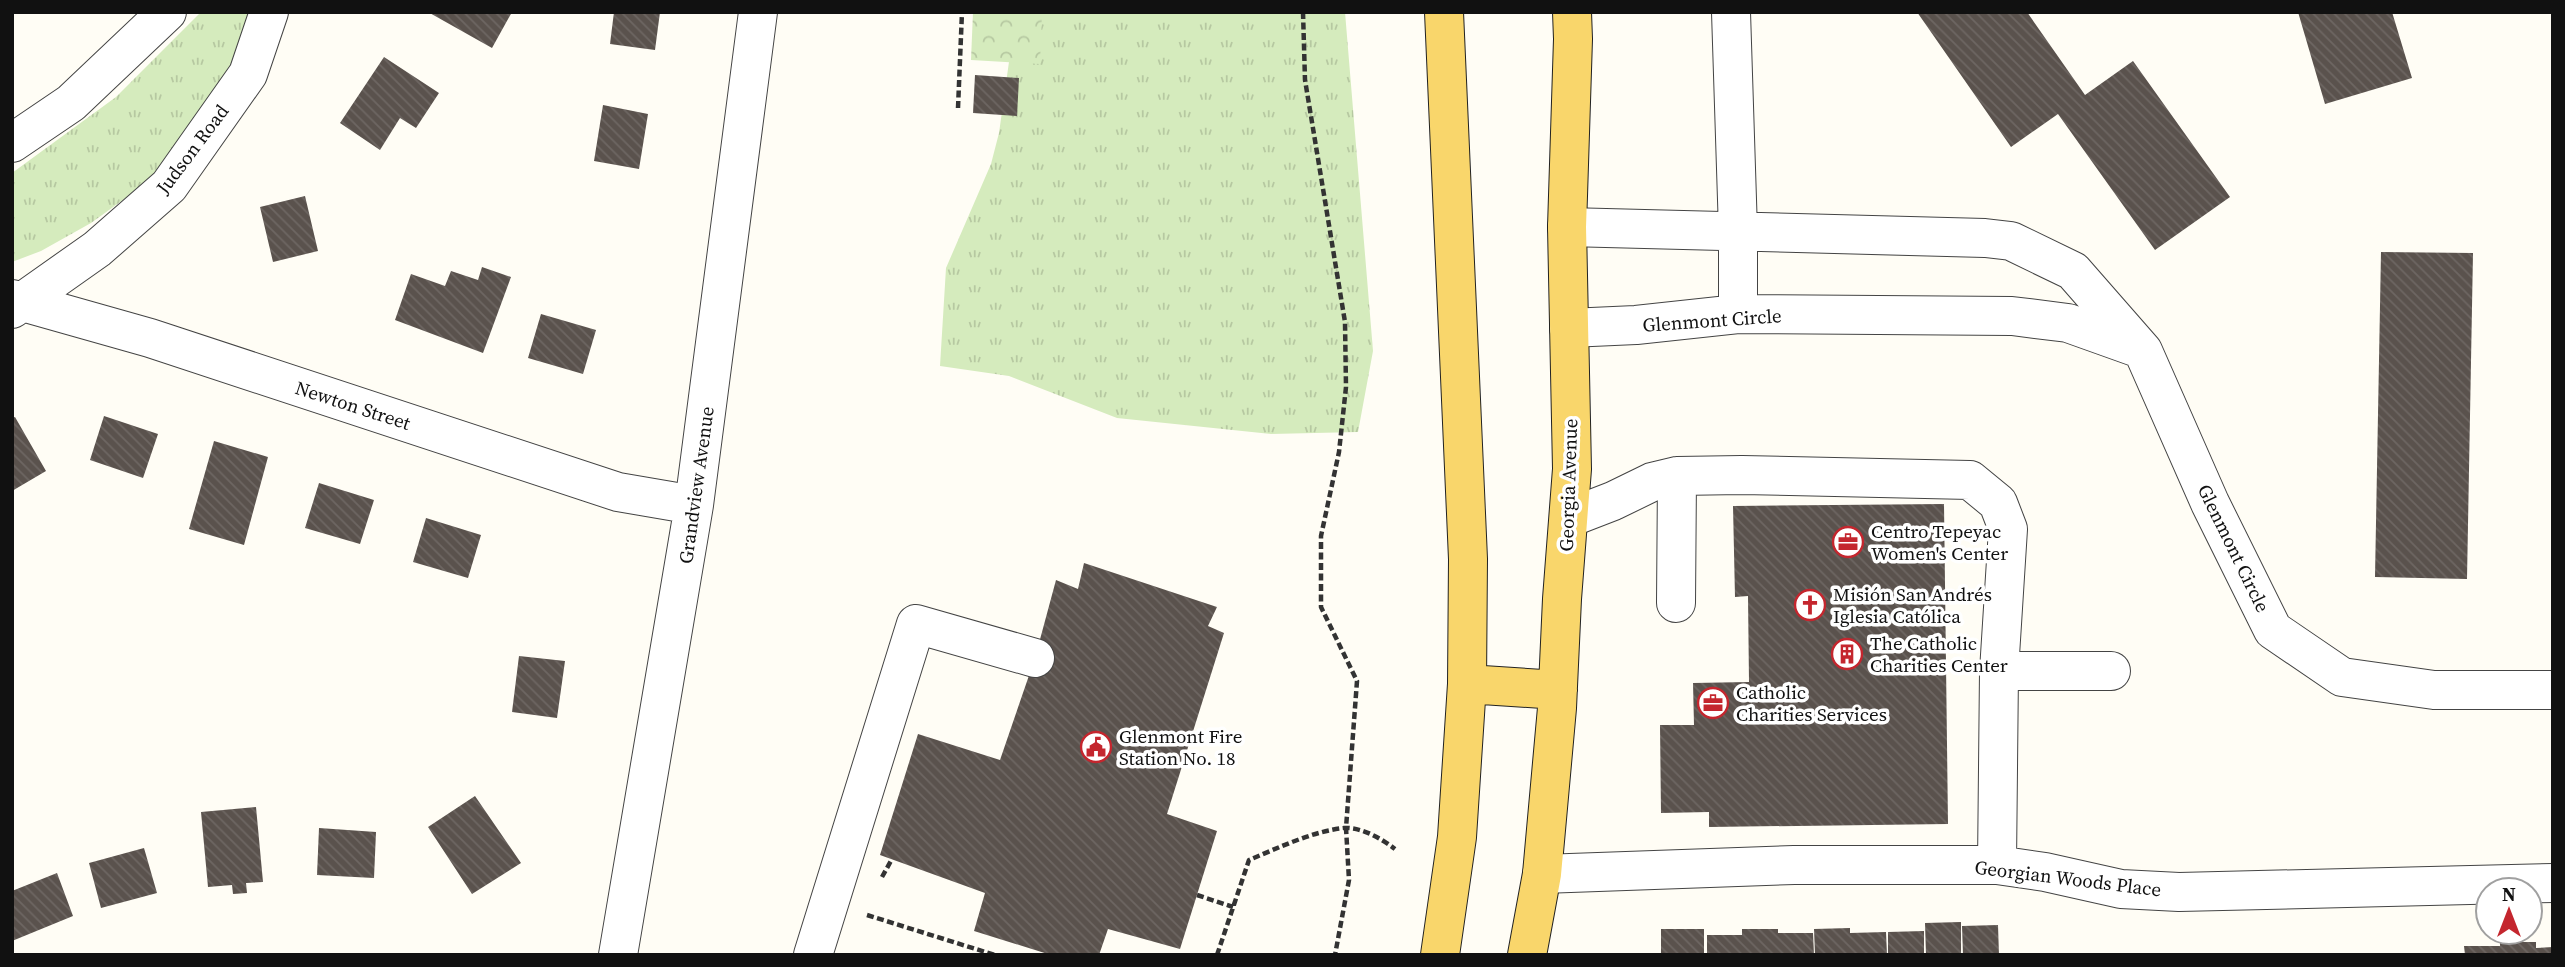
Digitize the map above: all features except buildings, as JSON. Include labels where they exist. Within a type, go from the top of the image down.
[{"type":"main road","points":[[1440,955],[1457,837],[1467,684],[1468,559],[1444,12]]},
{"type":"main road","name":"Georgia Avenue","points":[[1527,955],[1542,873],[1558,690],[1572,469],[1567,227],[1572,12]]},
{"type":"main road","points":[[1467,684],[1558,690]]},
{"type":"street","points":[[12,143],[71,103],[167,12]]},
{"type":"street","name":"Judson Road","points":[[15,303],[97,249],[169,186],[248,74],[269,12]]},
{"type":"street","name":"Grandview Avenue","points":[[618,955],[694,505],[758,12]]},
{"type":"street","points":[[1731,12],[1738,314]]},
{"type":"street","name":"Glenmont Circle","points":[[1567,227],[1984,237],[2011,241],[2073,271],[2143,351],[2210,503],[2273,630],[2342,677],[2434,690],[2553,690]]},
{"type":"street","name":"Newton Street","points":[[15,303],[150,338],[618,492],[694,505]]},
{"type":"street","name":"Glenmont Circle","points":[[1569,328],[1636,325],[1738,314],[2012,316],[2068,323],[2143,351]]},
{"type":"street","points":[[1569,518],[1652,482],[1677,476],[1970,480],[1998,503],[2008,529],[1999,671],[1997,865]]},
{"type":"street","points":[[1676,603],[1677,476]]},
{"type":"street","points":[[813,955],[916,624],[1035,658]]},
{"type":"street","points":[[1999,671],[2111,671]]},
{"type":"street","name":"Georgian Woods Place","points":[[1542,873],[1794,865],[1997,865],[2045,872],[2121,889],[2179,892],[2553,883]]},
{"type":"path","points":[[958,108],[962,12]]},
{"type":"path","points":[[1303,12],[1305,80],[1345,322],[1346,387],[1339,452],[1321,536],[1321,607],[1357,681],[1346,828],[1349,880],[1335,955]]},
{"type":"path","points":[[1217,955],[1249,860],[1295,841],[1346,828],[1379,836],[1395,849]]},
{"type":"path","points":[[880,881],[892,859]]},
{"type":"path","points":[[1197,895],[1233,907]]},
{"type":"path","points":[[862,913],[995,955]]},
{"type":"green space","points":[[201,12],[253,12],[235,60],[183,142],[145,184],[91,223],[41,251],[12,262],[12,173],[116,97]]},
{"type":"green space","points":[[973,12],[1042,12],[1040,64],[971,60]]},
{"type":"green space","points":[[1016,12],[1345,12],[1373,351],[1358,432],[1271,434],[1117,418],[1009,376],[940,366],[946,268],[991,164],[999,133]]},
{"type":"place","name":"Centro Tepeyac Women's Center","points":[[1848,542]]},
{"type":"place","name":"Misión San Andrés Iglesia Católica","points":[[1810,605]]},
{"type":"place","name":"The Catholic Charities Center","points":[[1847,654]]},
{"type":"place","name":"Catholic Charities Services","points":[[1713,703]]},
{"type":"place","name":"Glenmont Fire Station No. 18","points":[[1096,747]]}]
